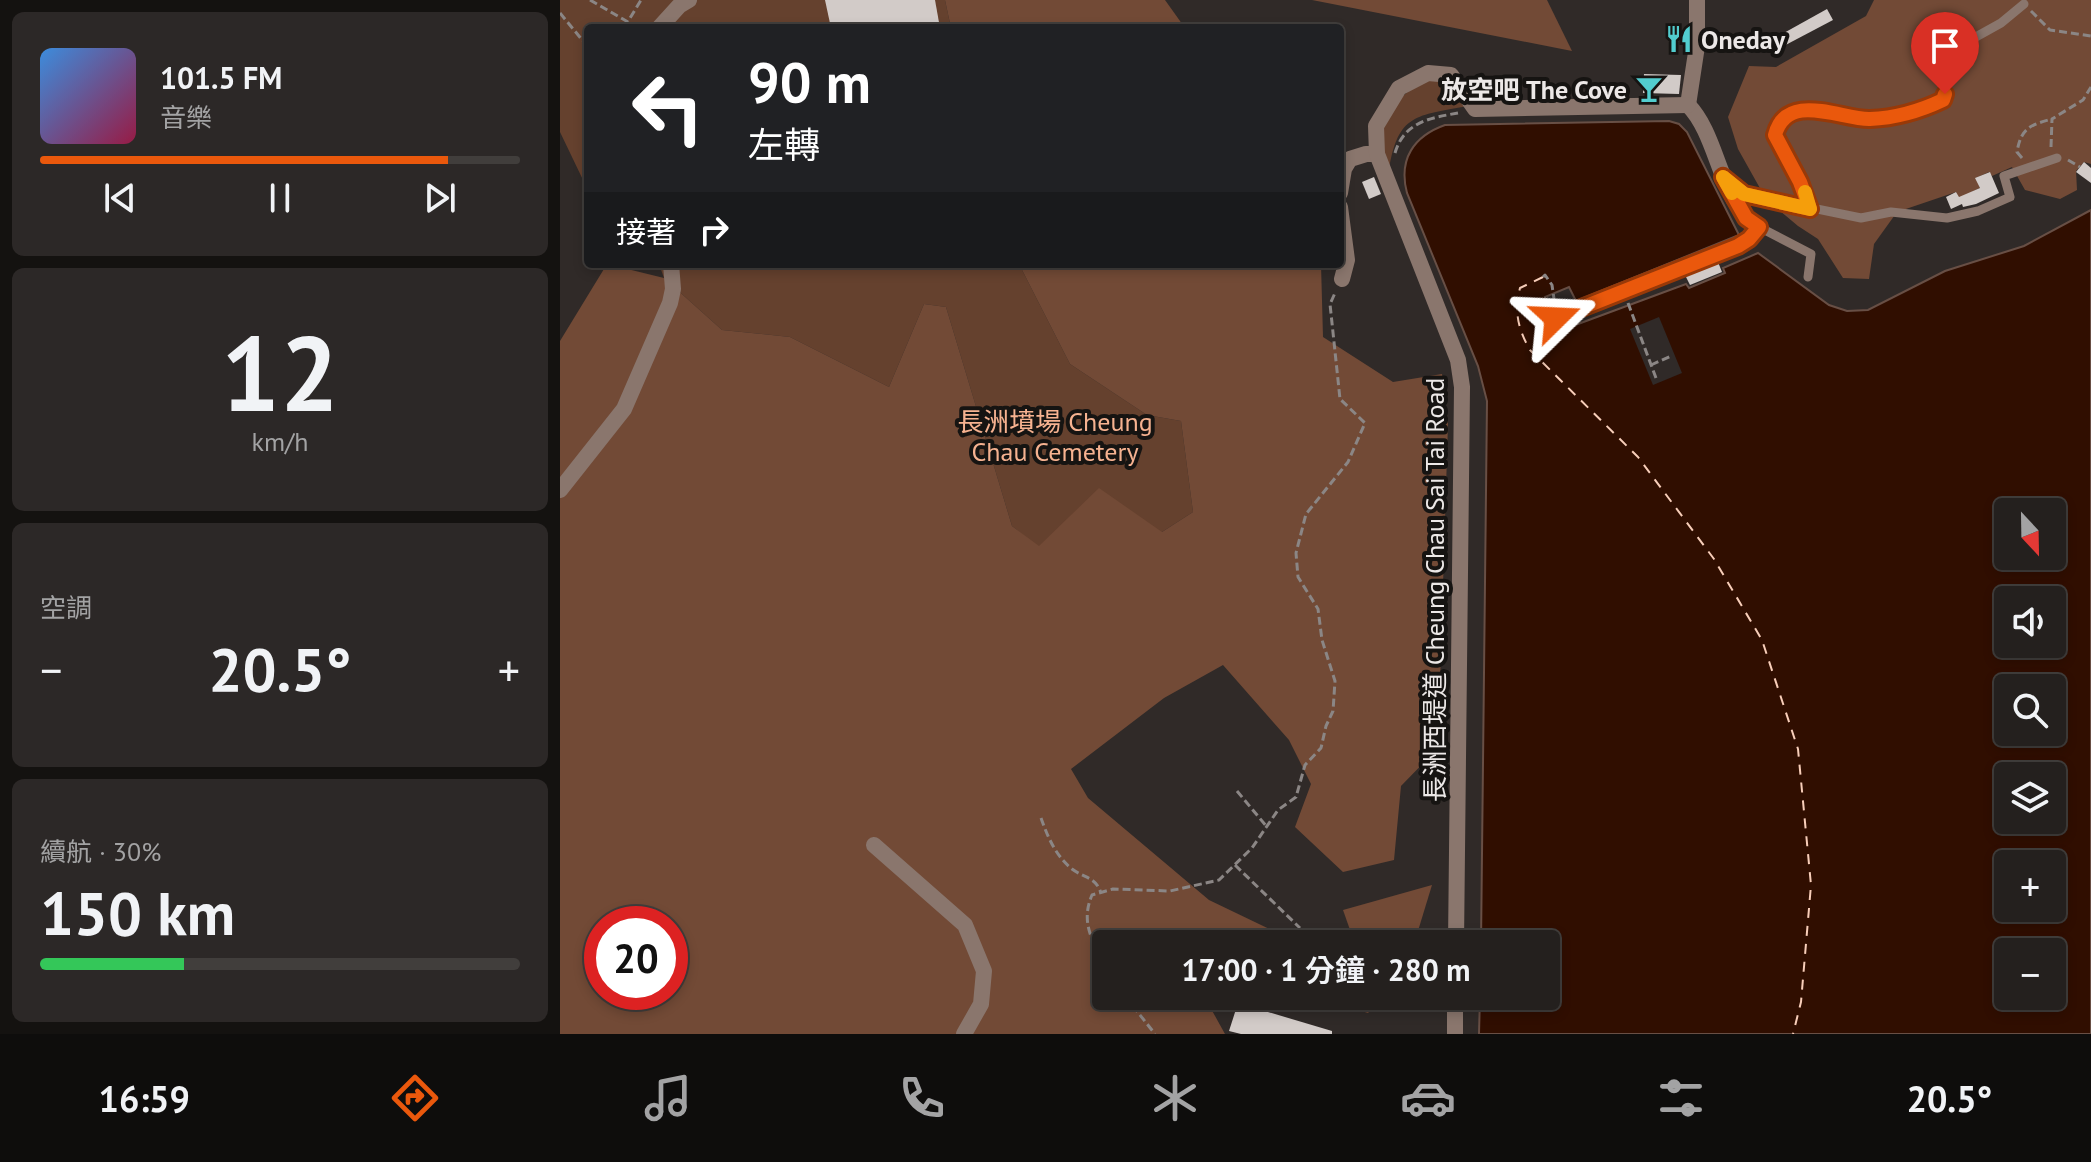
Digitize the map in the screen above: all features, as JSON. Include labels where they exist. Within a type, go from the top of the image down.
[{"type":"street","points":[[663,24],[689,0]]},
{"type":"street","points":[[1688,105],[1697,46],[1697,0]]},
{"type":"street","name":"長洲西堤道 Cheung Chau Sai Tai Road","points":[[1456,930],[1462,387],[1458,360],[1377,154],[1376,126],[1399,88],[1428,73],[1451,75],[1475,109]]},
{"type":"street","points":[[1475,109],[1688,105],[1703,122],[1723,177],[1746,218],[1759,227]]},
{"type":"street","points":[[1344,169],[1350,159],[1377,154]]},
{"type":"street","points":[[1342,279],[1347,260],[1344,237]]},
{"type":"street","points":[[560,490],[629,399],[670,303],[673,289],[671,268]]},
{"type":"street","points":[[874,845],[965,925],[984,971],[981,1004],[964,1034]]},
{"type":"street","points":[[1455,1010],[1455,1034]]},
{"type":"lane","points":[[1810,209],[1800,182],[1775,135],[1784,121],[1814,109],[1855,119],[1892,117],[1943,100],[1945,94],[1939,76],[1942,69],[1974,38],[2006,20],[2024,4]]},
{"type":"lane","points":[[1723,177],[1744,194],[1810,209],[1855,217],[1891,212],[1947,218],[1978,211],[2010,197],[2004,176],[2057,158]]},
{"type":"lane","points":[[1556,318],[1738,246],[1759,227],[1811,254],[1808,277]]},
{"type":"path","points":[[590,0],[628,22],[641,0]]},
{"type":"path","points":[[2024,4],[2050,30],[2091,36]]},
{"type":"path","points":[[560,13],[584,42]]},
{"type":"path","points":[[2022,157],[2017,152],[2019,141],[2030,126],[2052,119],[2083,100],[2091,87]]},
{"type":"path","points":[[1388,184],[1397,144],[1408,130],[1419,121],[1475,109]]},
{"type":"path","points":[[2052,119],[2050,143],[2057,158]]},
{"type":"path","points":[[2072,161],[2080,167]]},
{"type":"path","points":[[1543,277],[1545,275],[1552,285],[1556,318]]},
{"type":"path","points":[[1092,939],[1085,910],[1092,895],[1113,889],[1170,891],[1219,880],[1252,848],[1278,810],[1296,797],[1305,765],[1321,748],[1333,711],[1335,681],[1322,640],[1318,609],[1298,577],[1296,553],[1306,514],[1348,462],[1365,423],[1340,399],[1330,304],[1342,279]]},
{"type":"path","points":[[1627,304],[1656,378]]},
{"type":"path","points":[[1651,365],[1671,356]]},
{"type":"path","points":[[1237,791],[1267,827]]},
{"type":"path","points":[[1041,818],[1054,848],[1064,861],[1076,872],[1091,877],[1101,893]]},
{"type":"path","points":[[1235,865],[1300,928]]},
{"type":"path","points":[[1136,1010],[1155,1034]]},
{"type":"green space","points":[[560,0],[945,0],[950,24],[584,24],[584,182],[560,132]]},
{"type":"green space","points":[[1428,78],[1448,80],[1467,106],[1423,116],[1404,127],[1393,151],[1389,170],[1382,141],[1386,118],[1404,95]]},
{"type":"green space","name":"長洲墳場 Cheung Chau Cemetery","points":[[660,268],[1021,268],[1070,364],[1147,415],[1181,421],[1193,512],[1162,532],[1038,547],[1012,526],[946,307],[924,304],[889,387],[790,337],[722,330],[664,278]]},
{"type":"shaded area","points":[[945,0],[1165,0],[1182,24],[950,24]]},
{"type":"shaded area","points":[[1312,0],[1547,0],[1572,51]]},
{"type":"shaded area","points":[[1874,0],[2091,0],[2091,164],[2084,162],[2076,171],[2077,190],[2060,199],[2025,190],[2012,167],[1992,176],[1989,172],[1976,178],[1980,188],[1959,198],[1956,192],[1897,212],[1874,244],[1869,279],[1843,278],[1818,239],[1766,199],[1738,149],[1728,117],[1749,66],[1776,67],[1866,16]]},
{"type":"shaded area","points":[[1669,121],[1679,124],[1687,132],[1739,235],[1576,301],[1569,287],[1545,297],[1550,309],[1543,326],[1551,334],[1686,284],[1689,288],[1725,273],[1723,268],[1758,253],[1829,305],[1847,311],[1868,310],[1945,271],[2024,246],[2091,210],[2091,1034],[1479,1034],[1480,1010],[1560,1010],[1560,930],[1481,930],[1487,401],[1478,366],[1407,193],[1407,159],[1417,142],[1445,125]]},
{"type":"shaded area","points":[[605,268],[623,268],[664,278],[722,330],[790,337],[889,387],[924,304],[946,307],[1012,526],[1039,546],[1099,488],[1162,532],[1193,512],[1181,421],[1147,415],[1070,364],[1021,268],[1321,268],[1323,337],[1393,382],[1442,374],[1448,423],[1438,748],[1401,786],[1394,860],[1343,872],[1295,827],[1311,784],[1289,740],[1223,665],[1164,698],[1071,769],[1088,798],[1209,900],[1272,930],[1092,930],[1092,1010],[1212,1010],[1225,1034],[560,1034],[560,341]]},
{"type":"shaded area","points":[[1432,885],[1418,930],[1350,930],[1343,910]]},
{"type":"pier","points":[[1659,317],[1682,373],[1653,385],[1630,329]]},
{"type":"building","points":[[825,0],[935,0],[939,24],[830,24]]},
{"type":"building","points":[[1827,9],[1833,20],[1776,50],[1771,40]]},
{"type":"building","points":[[1644,74],[1681,75],[1679,94],[1643,93]]},
{"type":"building","points":[[2084,162],[2091,168],[2091,183],[2076,172]]},
{"type":"building","points":[[1990,172],[1999,193],[1976,204],[1963,207],[1962,204],[1951,209],[1946,197],[1956,192],[1959,197],[1980,188],[1975,178]]},
{"type":"building","points":[[1374,177],[1381,194],[1369,199],[1362,182]]},
{"type":"building","points":[[1718,262],[1722,272],[1690,285],[1685,275]]},
{"type":"building","points":[[1236,1010],[1262,1010],[1332,1031],[1332,1034],[1241,1034],[1229,1031]]},
{"type":"ferry route","points":[[1543,277],[1520,288],[1518,297],[1518,320],[1530,350],[1638,457],[1714,559],[1762,640],[1798,749],[1811,885],[1801,1002],[1793,1034]]},
{"type":"slow traffic","points":[[1732,193],[1723,177],[1744,194],[1810,209],[1805,192]]},
{"type":"place","name":"Oneday","points":[[1679,39]]},
{"type":"place","name":"放空吧 The Cove","points":[[1649,89]]},
{"type":"route","points":[[1556,318],[1749,239],[1759,227],[1746,218],[1723,177],[1744,194],[1810,209],[1800,182],[1775,135],[1778,126],[1790,116],[1818,109],[1855,119],[1892,117],[1923,109],[1943,100],[1945,94]]}]
